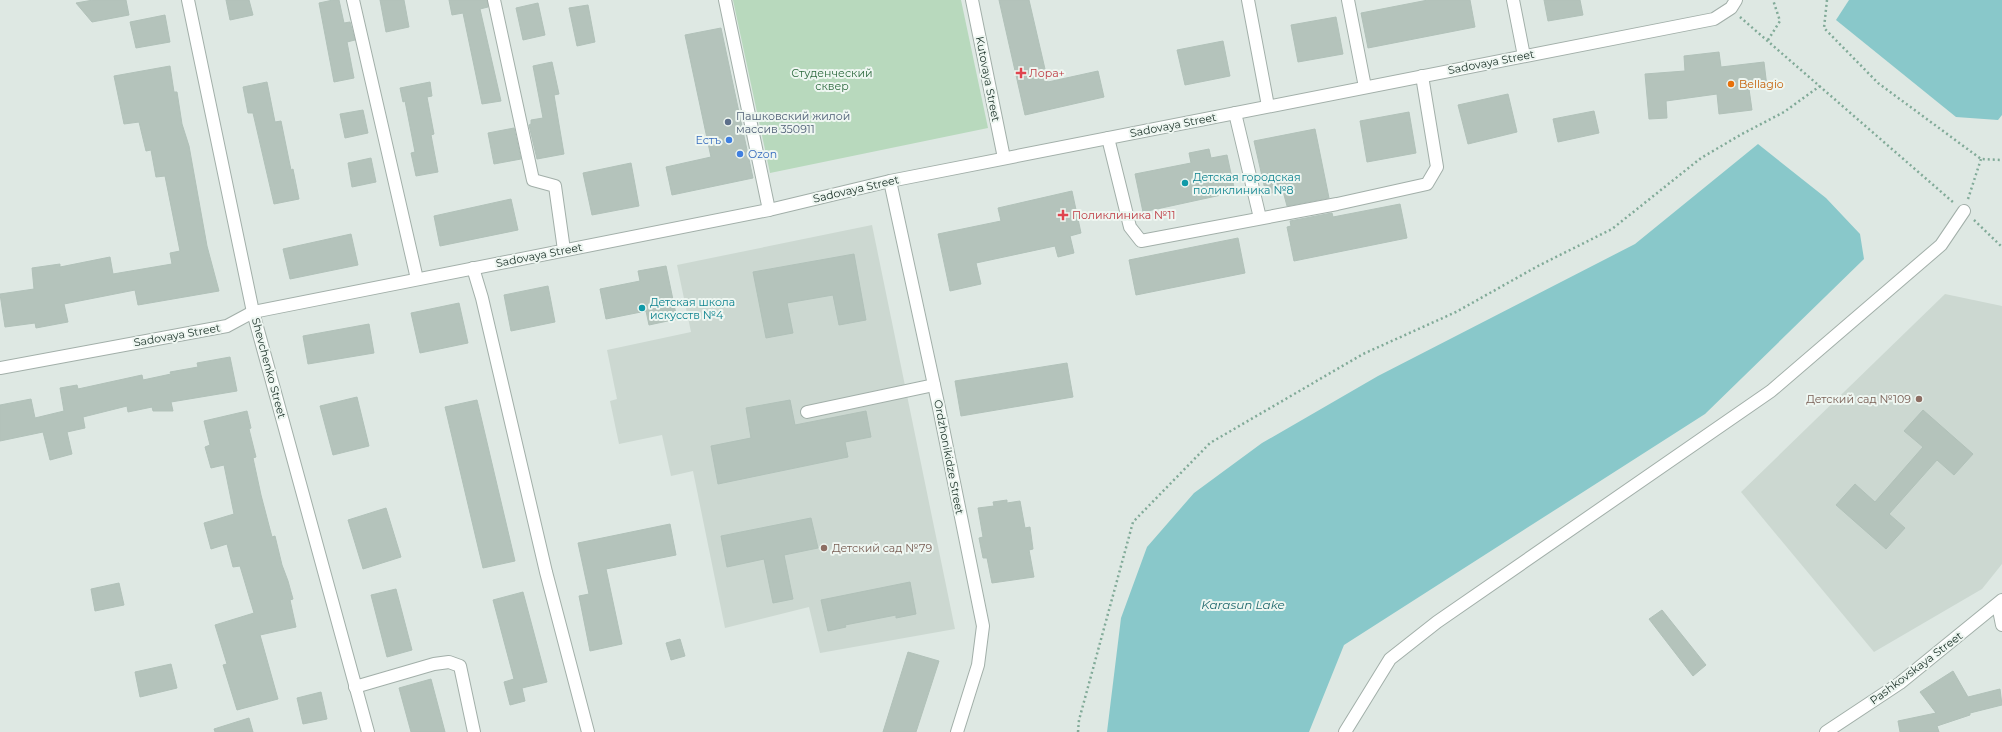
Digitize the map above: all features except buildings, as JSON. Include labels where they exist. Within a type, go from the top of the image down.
[{"type":"street","name":"Shevchenko Street","points":[[188,0],[253,312],[368,732]]},
{"type":"street","points":[[353,0],[417,279]]},
{"type":"street","points":[[494,0],[533,180],[555,186],[564,250]]},
{"type":"street","points":[[725,0],[769,210]]},
{"type":"street","name":"Kutovaya Street","points":[[972,0],[1004,158]]},
{"type":"street","points":[[1248,0],[1268,106]]},
{"type":"street","points":[[1348,0],[1365,87]]},
{"type":"street","points":[[1513,0],[1524,56]]},
{"type":"street","name":"Sadovaya Street","points":[[0,368],[227,326],[253,312],[769,210],[890,181],[1714,18],[1734,4]]},
{"type":"street","points":[[1108,138],[1130,227],[1141,241],[1260,218],[1427,184],[1437,167],[1422,76]]},
{"type":"street","points":[[1235,113],[1260,218]]},
{"type":"street","name":"Ordzhonikidze Street","points":[[890,181],[934,385],[983,626],[978,665],[956,732]]},
{"type":"street","points":[[1345,732],[1390,658],[1437,622],[1771,391],[1941,246],[1964,211]]},
{"type":"street","points":[[473,268],[482,298],[546,572],[588,732]]},
{"type":"street","points":[[807,412],[934,385]]},
{"type":"street","points":[[2000,602],[2002,625]]},
{"type":"street","name":"Pashkovskaya Street","points":[[1826,732],[1900,683],[2000,602]]},
{"type":"street","points":[[355,687],[434,664],[449,662],[460,666],[474,732]]},
{"type":"path","points":[[1768,40],[1780,21],[1773,0]]},
{"type":"path","points":[[1828,0],[1824,28],[1878,83],[1981,159],[2002,160]]},
{"type":"path","points":[[1734,4],[1768,40],[1964,211],[2002,247]]},
{"type":"path","points":[[1078,732],[1079,720],[1133,522],[1210,443],[1363,354],[1456,312],[1538,266],[1612,229],[1701,158],[1784,112],[1820,86]]},
{"type":"path","points":[[1964,211],[1981,159]]},
{"type":"shaded area","points":[[872,225],[955,629],[820,653],[809,607],[725,628],[693,471],[671,476],[662,435],[619,444],[610,401],[617,399],[607,350],[691,332],[677,265]]},
{"type":"shaded area","name":"Детский сад №109","points":[[1945,294],[2002,306],[2002,564],[1982,589],[1874,652],[1741,492]]},
{"type":"green space","name":"Студенческий сквер","points":[[733,0],[961,0],[988,128],[770,173]]},
{"type":"water","points":[[1849,0],[2002,0],[2002,115],[1998,120],[1956,117],[1836,20]]},
{"type":"water","name":"Karasun Lake","points":[[1758,144],[1826,198],[1860,234],[1864,259],[1705,414],[1344,645],[1309,732],[1107,732],[1121,618],[1147,547],[1194,493],[1262,443],[1378,376],[1635,244]]},
{"type":"place","name":"Лора+","points":[[1021,73]]},
{"type":"place","name":"Bellagio","points":[[1731,84]]},
{"type":"place","name":"Пашковский жилой массив 350911","points":[[728,122]]},
{"type":"place","name":"Естъ","points":[[729,140]]},
{"type":"place","name":"Ozon","points":[[740,154]]},
{"type":"place","name":"Детская городская поликлиника №8","points":[[1185,183]]},
{"type":"place","name":"Поликлиника №11","points":[[1063,215]]},
{"type":"place","name":"Детская школа искусств №4","points":[[642,308]]},
{"type":"place","name":"Детский сад №109","points":[[1919,399]]},
{"type":"place","name":"Детский сад №79","points":[[824,548]]}]
